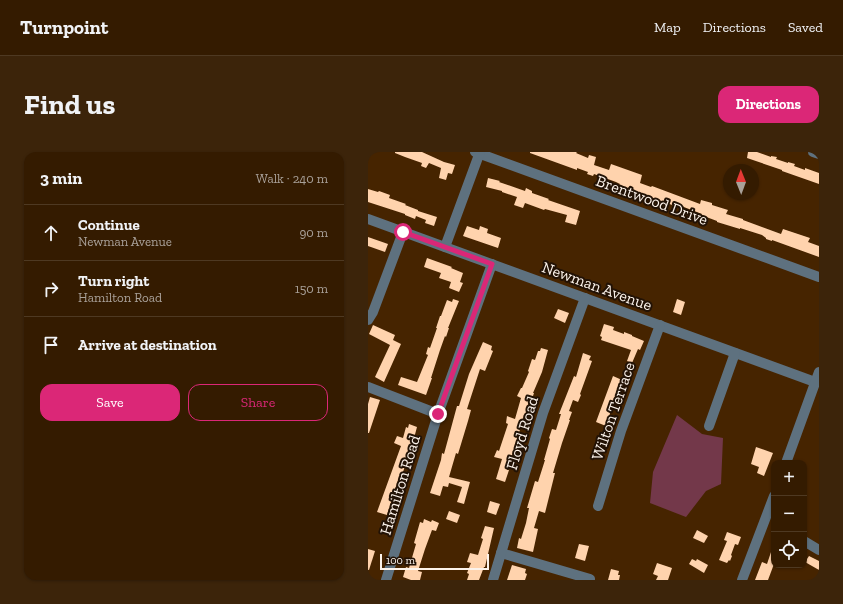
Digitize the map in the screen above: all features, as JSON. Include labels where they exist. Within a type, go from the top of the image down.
[{"type":"street","points":[[445,247],[478,152]]},
{"type":"street","name":"Brentwood Drive","points":[[478,152],[819,277]]},
{"type":"street","points":[[813,152],[819,154]]},
{"type":"street","name":"Newman Avenue","points":[[368,219],[815,382]]},
{"type":"street","points":[[368,320],[373,312],[403,232]]},
{"type":"street","name":"Hamilton Road","points":[[386,580],[438,414],[492,264]]},
{"type":"street","name":"Floyd Road","points":[[493,580],[543,413],[585,298]]},
{"type":"street","name":"Wilton Terrace","points":[[598,506],[621,431],[660,325]]},
{"type":"street","points":[[709,426],[735,353]]},
{"type":"street","points":[[787,460],[819,372]]},
{"type":"street","points":[[368,387],[438,414]]},
{"type":"street","points":[[742,580],[770,521]]},
{"type":"street","points":[[807,542],[817,546]]},
{"type":"street","points":[[501,553],[590,579]]},
{"type":"shaded area","points":[[677,415],[702,434],[723,438],[721,484],[706,491],[686,517],[650,503],[653,472]]},
{"type":"building","points":[[395,152],[422,152],[444,162],[455,165],[452,174],[448,173],[446,180],[439,178],[441,168],[429,163],[426,168],[421,166],[422,163]]},
{"type":"building","points":[[530,152],[577,152],[576,153],[588,158],[589,155],[596,157],[594,165],[609,170],[611,164],[642,175],[640,183],[700,204],[701,200],[712,203],[712,205],[728,210],[726,214],[781,234],[783,229],[810,238],[808,242],[819,246],[819,257],[766,239],[762,235],[717,222],[701,215],[702,214],[676,204],[675,206],[652,198],[619,186],[620,184],[616,182],[594,174],[593,176],[587,174],[588,172],[577,168],[577,170]]},
{"type":"building","points":[[748,152],[757,152],[771,157],[777,157],[776,159],[795,164],[794,166],[819,173],[819,184],[747,158]]},
{"type":"building","points":[[488,178],[525,191],[526,188],[532,191],[532,193],[549,199],[548,200],[580,211],[576,225],[565,222],[567,215],[544,210],[525,203],[523,208],[514,205],[517,197],[486,187]]},
{"type":"building","points":[[368,189],[390,195],[389,198],[406,204],[405,205],[418,211],[437,217],[434,226],[425,223],[426,220],[416,216],[415,219],[405,214],[368,202]]},
{"type":"building","points":[[467,226],[479,230],[480,226],[488,229],[487,233],[501,238],[498,248],[463,236]]},
{"type":"building","points":[[368,237],[388,244],[385,252],[368,246]]},
{"type":"building","points":[[427,258],[452,267],[451,268],[463,273],[460,282],[463,283],[459,292],[449,288],[451,282],[439,278],[441,273],[424,267]]},
{"type":"building","points":[[453,299],[459,301],[440,350],[426,395],[398,385],[401,377],[417,382],[428,355],[426,354],[428,347],[430,348],[440,316],[447,300],[452,302]]},
{"type":"building","points":[[677,299],[685,302],[681,315],[673,312]]},
{"type":"building","points":[[558,309],[569,313],[565,323],[554,318]]},
{"type":"building","points":[[604,324],[614,327],[613,330],[624,334],[624,332],[644,341],[640,350],[638,349],[632,363],[627,361],[631,350],[601,340],[602,337],[600,336]]},
{"type":"building","points":[[373,325],[395,335],[393,340],[401,344],[384,382],[375,377],[390,345],[369,334]]},
{"type":"building","points":[[483,342],[492,346],[491,350],[493,351],[485,371],[480,369],[467,409],[471,410],[468,421],[449,477],[470,482],[464,504],[457,502],[462,487],[449,483],[448,487],[443,486],[440,496],[430,493],[442,453],[444,454],[457,406],[459,406],[469,374]]},
{"type":"building","points":[[541,348],[548,350],[531,402],[529,401],[525,416],[524,415],[520,433],[507,470],[509,470],[505,482],[496,479],[502,459],[494,457],[497,450],[499,451],[508,424],[506,423],[507,416],[515,419],[521,398],[517,396],[529,372],[532,359],[535,360],[538,351],[540,351]]},
{"type":"building","points":[[583,353],[591,356],[589,360],[592,361],[578,402],[573,400],[569,411],[572,412],[553,473],[555,473],[545,513],[539,511],[534,528],[538,529],[533,552],[517,548],[519,538],[521,539],[526,523],[529,508],[527,508],[535,481],[538,482],[545,460],[552,429],[556,430],[561,414],[559,414],[574,376],[576,377]]},
{"type":"building","points":[[613,376],[623,381],[619,392],[617,391],[606,426],[596,422]]},
{"type":"building","points":[[370,397],[380,400],[368,433],[368,404]]},
{"type":"building","points":[[409,424],[417,427],[403,472],[400,480],[398,480],[387,515],[377,512],[401,446],[394,443],[397,436],[403,438],[406,427],[408,428]]},
{"type":"building","points":[[756,447],[773,453],[764,476],[757,473],[759,467],[751,464]]},
{"type":"building","points":[[490,501],[500,504],[496,515],[487,512]]},
{"type":"building","points":[[449,511],[460,515],[457,523],[446,519]]},
{"type":"building","points":[[424,519],[439,523],[436,531],[432,530],[425,549],[418,571],[422,572],[420,580],[411,580],[403,577],[406,567],[409,568],[416,544],[414,543],[420,522],[423,523]]},
{"type":"building","points":[[485,526],[494,528],[485,567],[479,580],[467,580],[469,574],[467,573],[471,563],[467,562],[470,553],[478,555]]},
{"type":"building","points":[[697,530],[708,536],[704,543],[693,538]]},
{"type":"building","points":[[727,532],[741,537],[738,545],[735,544],[730,561],[729,560],[727,563],[719,560],[727,541],[724,540]]},
{"type":"building","points":[[579,544],[589,546],[585,561],[575,558]]},
{"type":"building","points":[[368,549],[375,551],[369,570],[368,570]]},
{"type":"building","points":[[771,552],[771,568],[772,568],[768,580],[755,580],[762,562],[767,564]]},
{"type":"building","points":[[809,556],[819,561],[819,570],[807,563]]},
{"type":"building","points":[[692,559],[696,561],[697,559],[708,565],[704,573],[689,564]]},
{"type":"building","points":[[657,563],[672,568],[668,580],[656,580],[658,576],[653,574]]},
{"type":"building","points":[[512,565],[526,569],[525,573],[527,574],[525,580],[507,580]]},
{"type":"building","points":[[611,569],[619,571],[619,580],[608,580]]},
{"type":"route","points":[[403,232],[492,264],[438,414]]}]
